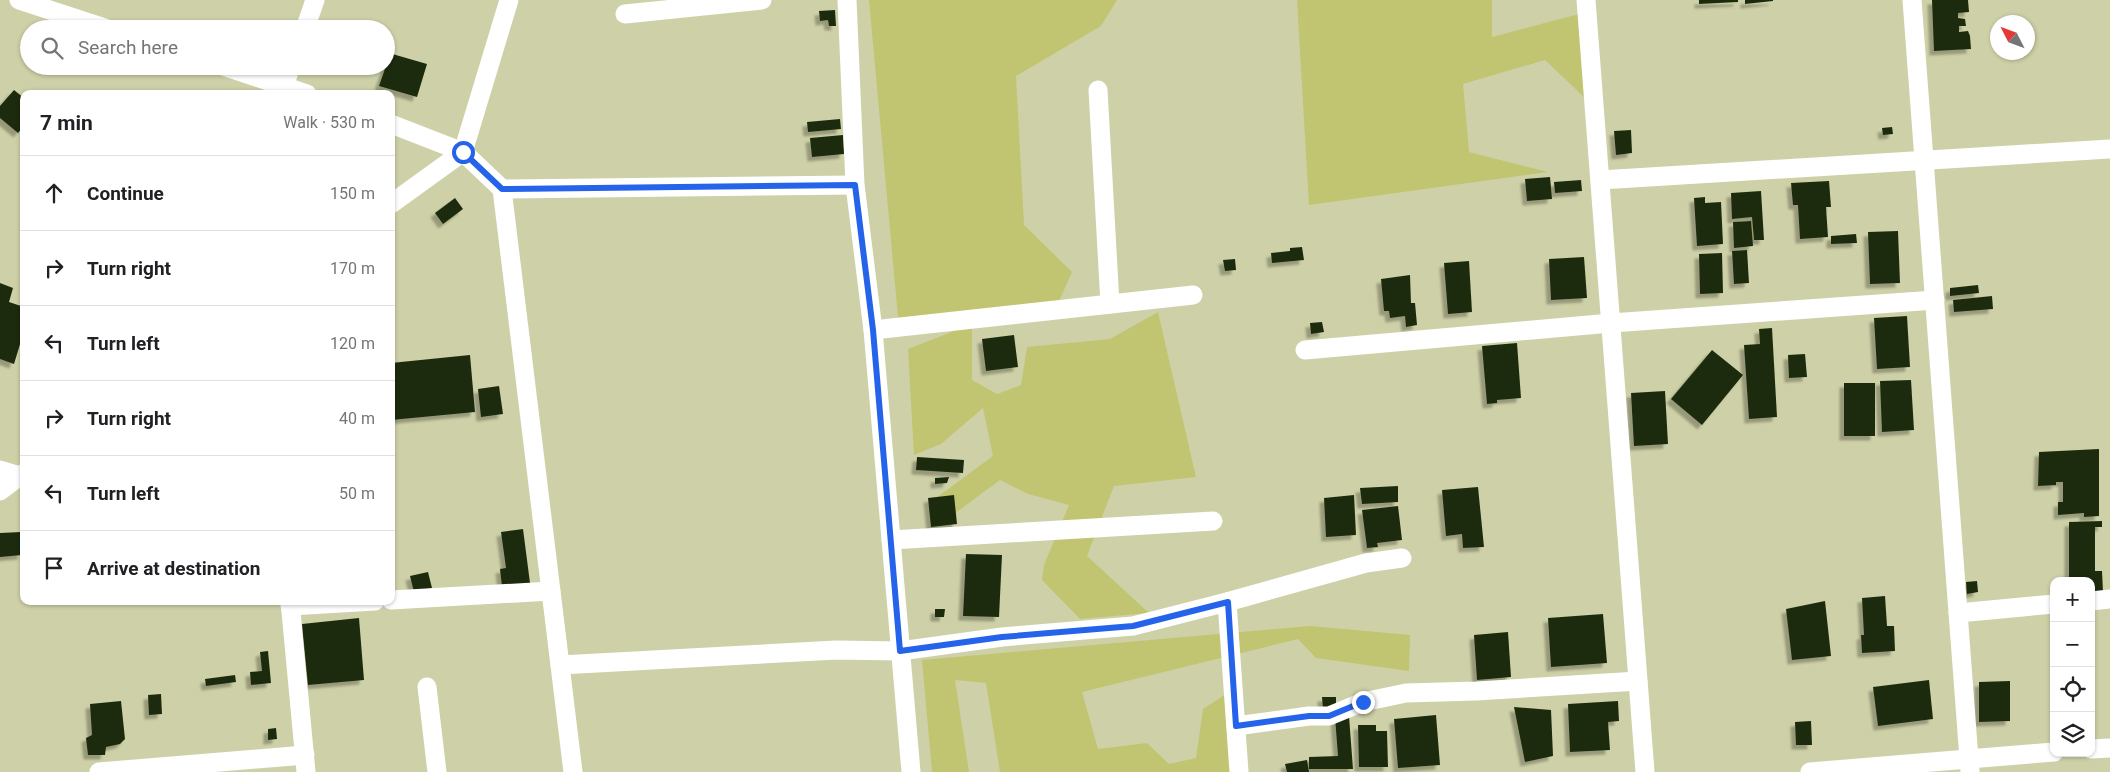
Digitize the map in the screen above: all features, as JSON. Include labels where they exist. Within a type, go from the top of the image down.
[{"type":"street","points":[[19,0],[80,20]]},
{"type":"street","points":[[307,20],[315,0]]},
{"type":"street","points":[[395,201],[463,152],[509,0]]},
{"type":"street","points":[[625,14],[762,0]]},
{"type":"street","points":[[847,0],[855,185],[873,330],[911,772]]},
{"type":"street","points":[[1586,0],[1645,772]]},
{"type":"street","points":[[1912,0],[1969,765]]},
{"type":"street","points":[[250,75],[296,90]]},
{"type":"street","points":[[284,86],[288,75]]},
{"type":"street","points":[[1098,90],[1110,304]]},
{"type":"street","points":[[395,126],[463,152],[502,189],[573,772]]},
{"type":"street","points":[[1600,180],[2110,149]]},
{"type":"street","points":[[502,189],[855,185]]},
{"type":"street","points":[[873,330],[1193,295]]},
{"type":"street","points":[[1305,350],[1610,323],[1934,300]]},
{"type":"street","points":[[0,470],[20,475]]},
{"type":"street","points":[[0,491],[20,476]]},
{"type":"street","points":[[891,540],[1213,521]]},
{"type":"street","points":[[560,665],[836,650],[900,651],[1002,637],[1133,626],[1228,602],[1366,562],[1402,558]]},
{"type":"street","points":[[395,600],[551,591]]},
{"type":"street","points":[[2095,600],[2110,599]]},
{"type":"street","points":[[1228,602],[1239,772]]},
{"type":"street","points":[[1958,612],[2050,604]]},
{"type":"street","points":[[99,772],[305,763],[290,605]]},
{"type":"street","points":[[1236,726],[1309,716],[1329,716],[1363,702],[1406,693],[1476,691],[1638,680]]},
{"type":"street","points":[[427,687],[437,772]]},
{"type":"street","points":[[2095,749],[2110,748]]},
{"type":"street","points":[[1810,772],[1969,765],[2050,753]]},
{"type":"green space","points":[[869,0],[1117,0],[1101,26],[1016,76],[1024,225],[1072,272],[1056,308],[899,328]]},
{"type":"green space","points":[[1297,0],[1492,0],[1492,37],[1579,14],[1586,99],[1545,60],[1463,84],[1469,152],[1548,172],[1309,205]]},
{"type":"green space","points":[[1158,312],[1196,477],[1114,486],[1087,556],[1149,613],[1080,619],[1042,580],[1044,565],[1069,505],[1028,494],[1000,480],[954,514],[936,498],[993,456],[983,408],[941,444],[914,455],[908,349],[972,324],[972,380],[997,394],[1021,385],[1027,347],[1110,339]]},
{"type":"green space","points":[[1310,626],[1410,635],[1409,671],[1316,658],[1298,639],[1082,692],[1098,749],[1147,743],[1169,764],[1196,758],[1203,709],[1240,685],[1244,772],[1000,772],[986,683],[955,680],[969,772],[932,772],[922,660]]},
{"type":"building","points":[[1699,0],[1738,0],[1738,2],[1699,4]]},
{"type":"building","points":[[1745,0],[1773,0],[1773,1],[1745,4]]},
{"type":"building","points":[[1932,0],[1968,0],[1969,12],[1958,13],[1958,18],[1965,19],[1966,26],[1959,26],[1959,32],[1968,31],[1971,49],[1934,51]]},
{"type":"building","points":[[835,10],[836,26],[829,26],[828,20],[820,21],[819,11]]},
{"type":"building","points":[[395,55],[427,64],[417,97],[379,86],[383,75],[395,75]]},
{"type":"building","points":[[14,90],[20,95],[20,131],[18,133],[0,118],[0,106]]},
{"type":"building","points":[[840,119],[841,129],[808,132],[807,122]]},
{"type":"building","points":[[1892,127],[1893,134],[1883,135],[1882,128]]},
{"type":"building","points":[[1631,130],[1632,153],[1616,155],[1614,131]]},
{"type":"building","points":[[843,135],[844,154],[812,157],[810,138]]},
{"type":"building","points":[[1550,177],[1552,199],[1527,201],[1525,179]]},
{"type":"building","points":[[1581,180],[1582,191],[1555,193],[1554,182]]},
{"type":"building","points":[[1829,181],[1831,207],[1826,207],[1828,237],[1800,239],[1798,205],[1793,205],[1791,183]]},
{"type":"building","points":[[1761,191],[1764,240],[1754,240],[1752,217],[1732,219],[1731,193]]},
{"type":"building","points":[[1705,197],[1705,203],[1721,202],[1723,244],[1697,246],[1694,198]]},
{"type":"building","points":[[455,198],[463,209],[443,224],[435,213]]},
{"type":"building","points":[[1751,221],[1753,246],[1734,248],[1733,222]]},
{"type":"building","points":[[1898,231],[1900,283],[1870,284],[1868,232]]},
{"type":"building","points":[[1856,234],[1857,243],[1831,244],[1831,236]]},
{"type":"building","points":[[1302,247],[1304,260],[1272,263],[1271,253],[1290,251],[1290,248]]},
{"type":"building","points":[[1747,250],[1749,283],[1734,284],[1732,251]]},
{"type":"building","points":[[1722,253],[1723,293],[1700,294],[1699,254]]},
{"type":"building","points":[[1584,257],[1587,298],[1551,300],[1549,259]]},
{"type":"building","points":[[1235,259],[1236,270],[1225,271],[1223,260]]},
{"type":"building","points":[[1469,261],[1472,312],[1448,314],[1444,263]]},
{"type":"building","points":[[1410,275],[1411,303],[1415,303],[1417,325],[1406,327],[1405,316],[1390,318],[1389,311],[1384,311],[1381,279]]},
{"type":"building","points":[[0,283],[13,288],[9,302],[20,306],[20,344],[14,364],[0,359]]},
{"type":"building","points":[[1978,285],[1979,293],[1950,296],[1950,288]]},
{"type":"building","points":[[1992,296],[1993,309],[1954,312],[1953,300]]},
{"type":"building","points":[[1907,316],[1910,367],[1877,369],[1874,318]]},
{"type":"building","points":[[1322,322],[1324,332],[1311,334],[1310,323]]},
{"type":"building","points":[[1772,328],[1777,417],[1749,419],[1744,345],[1760,344],[1759,329]]},
{"type":"building","points":[[1014,335],[1018,367],[986,371],[982,339]]},
{"type":"building","points":[[1517,343],[1521,398],[1497,400],[1497,403],[1487,404],[1482,346]]},
{"type":"building","points":[[1712,350],[1743,375],[1702,425],[1671,399]]},
{"type":"building","points":[[1805,354],[1807,377],[1789,378],[1788,355]]},
{"type":"building","points":[[470,355],[475,412],[395,420],[395,363]]},
{"type":"building","points":[[1911,380],[1914,430],[1882,432],[1880,381]]},
{"type":"building","points":[[1844,383],[1875,383],[1875,436],[1844,436]]},
{"type":"building","points":[[499,386],[503,414],[481,417],[478,389]]},
{"type":"building","points":[[1665,391],[1668,444],[1634,446],[1631,393]]},
{"type":"building","points":[[2099,449],[2099,516],[2084,517],[2084,513],[2058,515],[2058,502],[2063,502],[2063,482],[2056,482],[2056,485],[2038,486],[2039,452]]},
{"type":"building","points":[[917,457],[964,460],[963,473],[916,470]]},
{"type":"building","points":[[949,477],[947,483],[935,484],[935,478]]},
{"type":"building","points":[[1398,486],[1398,502],[1362,504],[1360,488]]},
{"type":"building","points":[[1478,487],[1484,547],[1463,548],[1462,534],[1446,536],[1442,490]]},
{"type":"building","points":[[954,495],[957,524],[931,527],[928,498]]},
{"type":"building","points":[[1354,495],[1356,535],[1326,537],[1324,498]]},
{"type":"building","points":[[1398,506],[1402,540],[1377,543],[1378,547],[1367,548],[1362,510]]},
{"type":"building","points":[[2102,521],[2102,527],[2095,527],[2095,571],[2102,571],[2103,592],[2095,592],[2095,577],[2069,577],[2069,522]]},
{"type":"building","points":[[523,529],[530,583],[502,587],[500,569],[506,568],[501,532]]},
{"type":"building","points":[[20,532],[20,555],[0,557],[0,533]]},
{"type":"building","points":[[966,554],[1002,555],[999,617],[963,616]]},
{"type":"building","points":[[428,572],[432,588],[414,592],[410,576]]},
{"type":"building","points":[[1977,581],[1978,592],[1967,594],[1966,582]]},
{"type":"building","points":[[1885,596],[1887,626],[1894,626],[1895,651],[1862,653],[1861,635],[1864,635],[1862,598]]},
{"type":"building","points":[[1825,601],[1831,656],[1792,660],[1786,609]]},
{"type":"building","points":[[935,609],[945,609],[944,617],[935,617]]},
{"type":"building","points":[[1603,614],[1607,663],[1551,667],[1548,618]]},
{"type":"building","points":[[359,618],[364,680],[308,685],[302,624]]},
{"type":"building","points":[[1508,632],[1511,677],[1477,680],[1474,635]]},
{"type":"building","points":[[268,651],[271,683],[251,685],[250,672],[262,671],[260,652]]},
{"type":"building","points":[[235,675],[236,682],[206,686],[205,679]]},
{"type":"building","points":[[1929,680],[1933,719],[1878,726],[1873,687]]},
{"type":"building","points":[[2010,681],[2010,721],[1979,722],[1979,682]]},
{"type":"building","points":[[161,694],[162,714],[149,715],[148,695]]},
{"type":"building","points":[[1322,697],[1336,697],[1336,708],[1323,709]]},
{"type":"building","points":[[121,701],[125,739],[120,744],[106,747],[105,755],[88,755],[86,738],[92,735],[90,704]]},
{"type":"building","points":[[1618,701],[1619,721],[1608,722],[1610,750],[1570,752],[1568,704]]},
{"type":"building","points":[[1514,707],[1551,710],[1553,756],[1525,762]]},
{"type":"building","points":[[1436,715],[1440,765],[1398,768],[1394,719]]},
{"type":"building","points":[[1349,716],[1353,769],[1309,769],[1309,757],[1338,756],[1335,717]]},
{"type":"building","points":[[1811,721],[1812,745],[1796,745],[1795,722]]},
{"type":"building","points":[[1358,725],[1376,725],[1376,731],[1387,731],[1388,767],[1359,767]]},
{"type":"building","points":[[276,728],[277,739],[268,740],[268,729]]},
{"type":"building","points":[[1307,760],[1309,772],[1287,772],[1285,764]]},
{"type":"route","points":[[463,152],[502,189],[855,185],[873,330],[900,651],[1002,637],[1133,626],[1228,602],[1236,726],[1309,716],[1329,716],[1363,702]]}]
